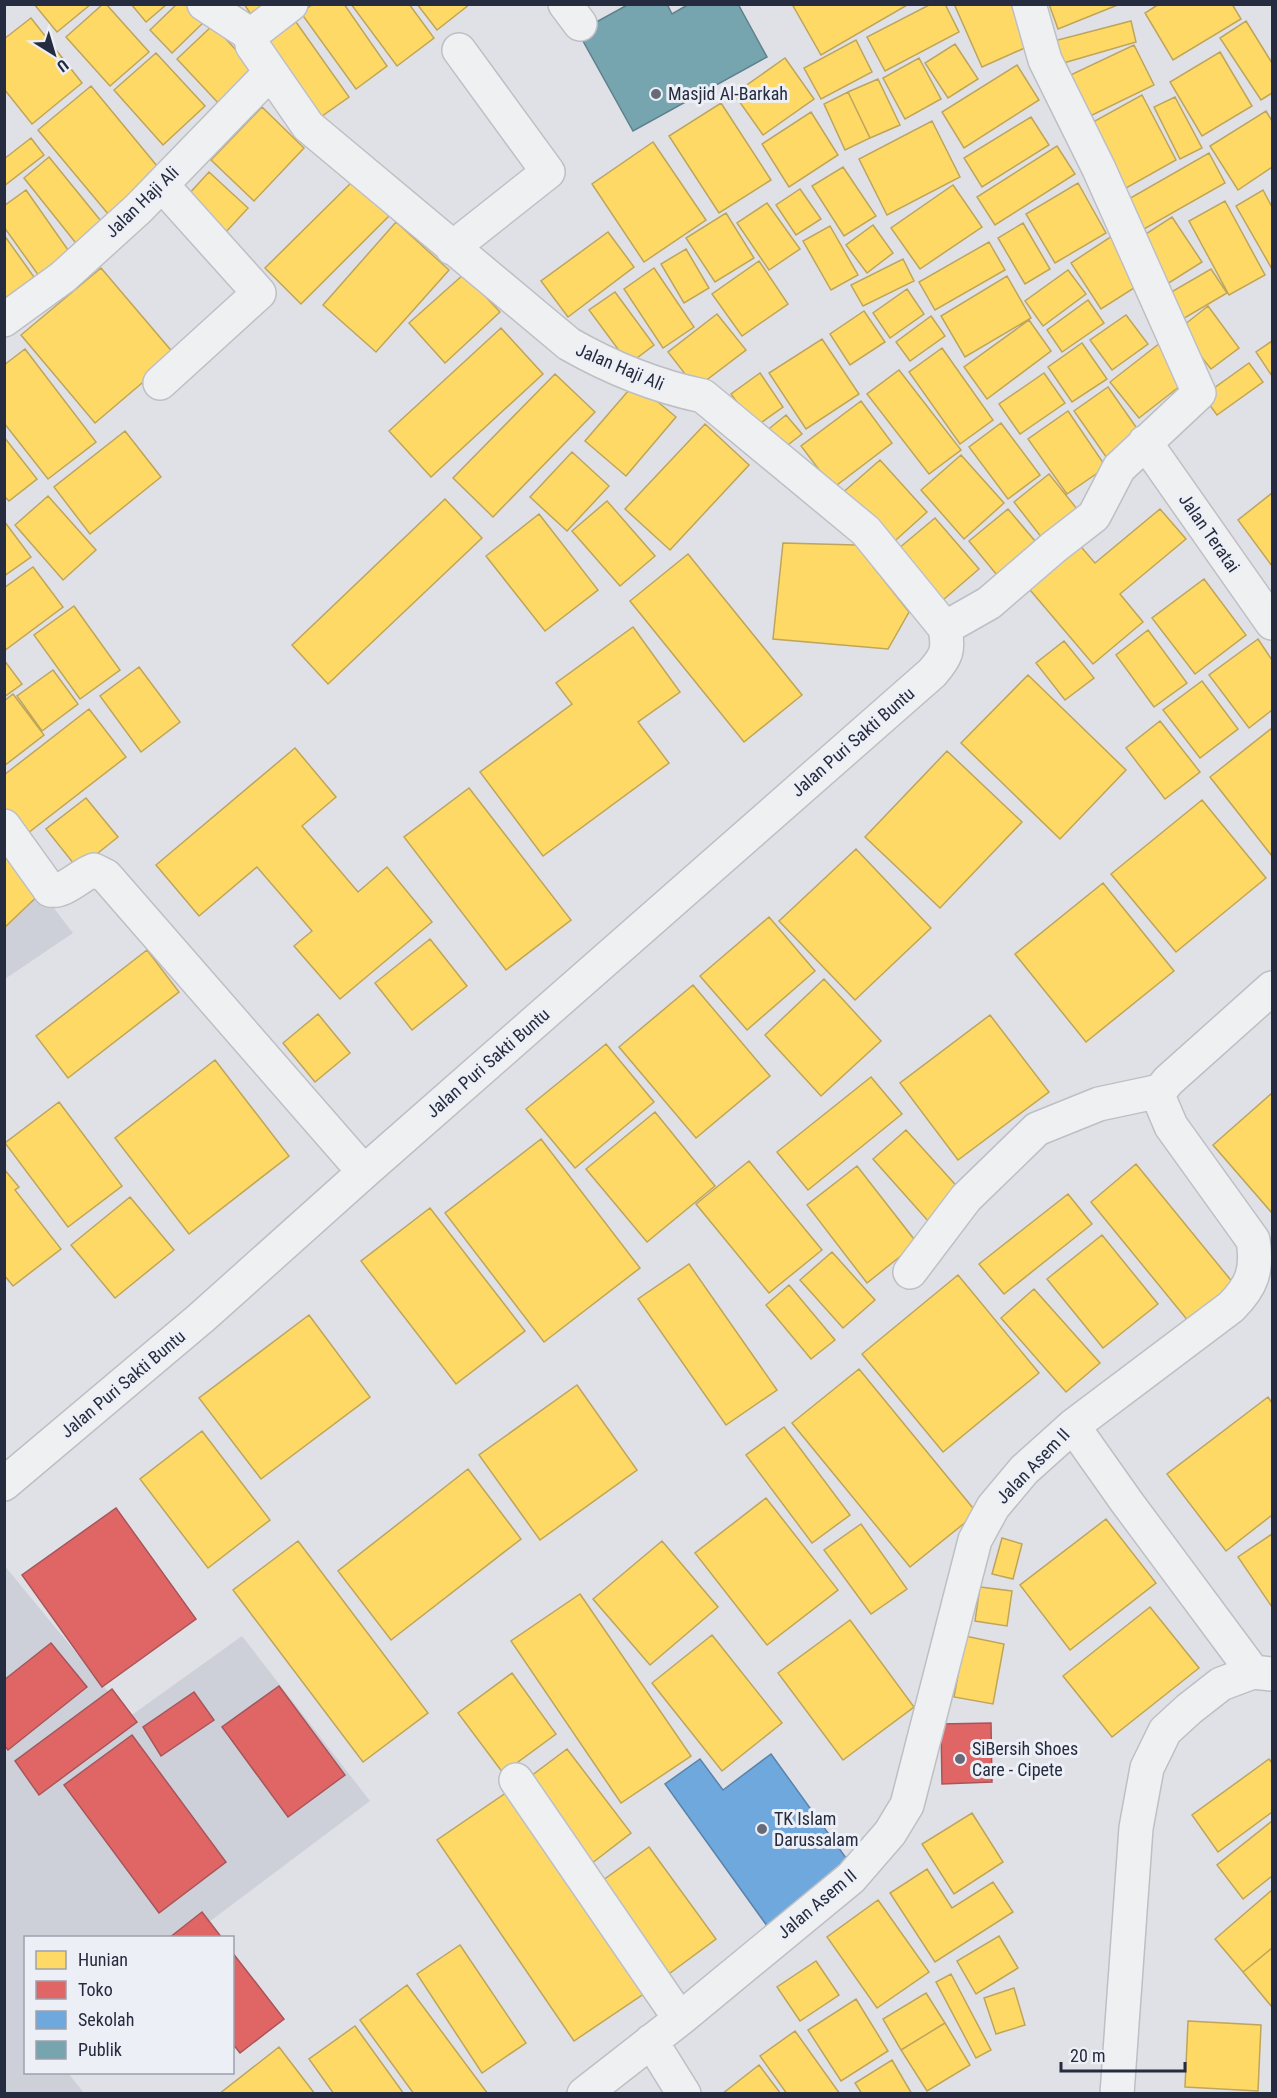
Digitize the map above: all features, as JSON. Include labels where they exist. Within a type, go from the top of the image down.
[{"type":"street","points":[[204,4],[251,35],[291,4]]},
{"type":"street","points":[[945,628],[989,603],[1094,516],[1119,468],[1199,393],[1099,169],[1045,60],[1029,4]]},
{"type":"street","name":"Jalan Haji Ali","points":[[251,35],[252,45],[309,126],[569,344],[602,363],[674,390],[703,396],[866,531],[945,628]]},
{"type":"street","points":[[452,248],[548,172],[459,50]]},
{"type":"street","name":"Jalan Haji Ali","points":[[4,320],[63,278],[162,185],[270,73]]},
{"type":"street","points":[[160,383],[259,293],[162,185]]},
{"type":"street","name":"Jalan Teratai","points":[[1145,442],[1272,623]]},
{"type":"street","name":"Jalan Puri Sakti Buntu","points":[[4,1484],[201,1318],[932,673],[945,658],[948,644],[945,628]]},
{"type":"street","points":[[4,826],[50,890],[61,889],[94,870],[106,876],[364,1172]]},
{"type":"street","points":[[910,1272],[966,1198],[1037,1129],[1099,1104],[1160,1091],[1168,1081],[1272,988]]},
{"type":"street","name":"Jalan Asem II","points":[[584,2094],[680,2019],[851,1878],[890,1833],[907,1805],[975,1540],[993,1507],[1024,1470],[1072,1426],[1231,1307],[1249,1287],[1256,1259],[1253,1240],[1171,1126],[1160,1100],[1160,1091]]},
{"type":"street","points":[[1072,1426],[1126,1501],[1263,1673],[1221,1684],[1189,1708],[1165,1731],[1148,1768],[1136,1828],[1117,2094]]},
{"type":"street","points":[[516,1780],[680,2019]]},
{"type":"street","points":[[651,2041],[684,2094]]},
{"type":"shaded area","points":[[4,843],[73,933],[5,979],[4,979]]},
{"type":"shaded area","points":[[4,1565],[129,1717],[242,1636],[370,1801],[190,1936],[24,1936],[24,2074],[69,2074],[84,2093],[5,2093]]},
{"type":"building: Hunian","points":[[34,4],[91,4],[57,32]]},
{"type":"building: Hunian","points":[[103,4],[106,4],[149,52],[110,86],[66,37]]},
{"type":"building: Hunian","points":[[131,4],[167,4],[146,22]]},
{"type":"building: Hunian","points":[[177,4],[193,4],[207,19],[172,53],[150,30]]},
{"type":"building: Hunian","points":[[244,4],[274,4],[254,19]]},
{"type":"building: Hunian","points":[[313,4],[344,4],[387,66],[356,89],[301,13]]},
{"type":"building: Hunian","points":[[351,4],[409,4],[434,38],[397,66]]},
{"type":"building: Hunian","points":[[417,4],[470,4],[437,30]]},
{"type":"building: Hunian","points":[[792,4],[909,4],[821,55]]},
{"type":"building: Hunian","points":[[931,4],[945,4],[959,32],[885,71],[867,37]]},
{"type":"building: Hunian","points":[[958,4],[1021,4],[1038,42],[982,67],[955,6]]},
{"type":"building: Hunian","points":[[1049,4],[1120,4],[1058,29]]},
{"type":"building: Hunian","points":[[1159,4],[1232,4],[1241,19],[1173,60],[1145,13]]},
{"type":"building: Hunian","points":[[31,18],[82,83],[32,124],[4,89],[4,39]]},
{"type":"building: Hunian","points":[[1131,21],[1136,42],[1060,64],[1054,41]]},
{"type":"building: Hunian","points":[[1246,21],[1272,63],[1272,93],[1261,100],[1220,38]]},
{"type":"building: Hunian","points":[[296,22],[349,97],[315,121],[262,46]]},
{"type":"building: Hunian","points":[[213,25],[257,73],[222,107],[177,59]]},
{"type":"building: Hunian","points":[[856,40],[872,72],[821,99],[804,68]]},
{"type":"building: Hunian","points":[[955,44],[978,79],[948,98],[925,63]]},
{"type":"building: Hunian","points":[[1134,45],[1154,85],[1082,120],[1062,79]]},
{"type":"building: Hunian","points":[[1220,52],[1252,106],[1202,136],[1170,82]]},
{"type":"building: Hunian","points":[[156,53],[205,106],[163,145],[114,90]]},
{"type":"building: Hunian","points":[[785,58],[814,99],[763,135],[734,94]]},
{"type":"building: Hunian","points":[[919,58],[941,99],[905,119],[883,78]]},
{"type":"building: Hunian","points":[[1017,65],[1039,100],[964,148],[942,112]]},
{"type":"building: Hunian","points":[[878,79],[900,125],[870,138],[848,92]]},
{"type":"building: Hunian","points":[[91,86],[162,172],[109,215],[38,130]]},
{"type":"building: Hunian","points":[[848,92],[870,138],[845,150],[824,104]]},
{"type":"building: Hunian","points":[[1142,95],[1176,160],[1119,192],[1084,127]]},
{"type":"building: Hunian","points":[[1175,97],[1202,148],[1180,159],[1154,107]]},
{"type":"building: Hunian","points":[[721,103],[771,180],[719,213],[669,136]]},
{"type":"building: Hunian","points":[[262,107],[304,148],[254,201],[211,160]]},
{"type":"building: Hunian","points":[[1266,111],[1272,121],[1272,167],[1238,190],[1210,146]]},
{"type":"building: Hunian","points":[[811,112],[838,155],[789,187],[762,144]]},
{"type":"building: Hunian","points":[[1031,117],[1049,145],[982,187],[964,158]]},
{"type":"building: Hunian","points":[[932,121],[960,177],[887,215],[859,159]]},
{"type":"building: Hunian","points":[[31,138],[44,155],[4,186],[4,159]]},
{"type":"building: Hunian","points":[[653,142],[706,220],[644,262],[592,184]]},
{"type":"building: Hunian","points":[[1057,146],[1075,174],[995,225],[977,197]]},
{"type":"building: Hunian","points":[[1209,153],[1225,183],[1137,233],[1120,204]]},
{"type":"building: Hunian","points":[[49,157],[109,231],[83,252],[24,178]]},
{"type":"building: Hunian","points":[[843,167],[876,216],[844,236],[812,186]]},
{"type":"building: Hunian","points":[[209,172],[248,208],[226,232],[187,196]]},
{"type":"building: Hunian","points":[[354,180],[390,215],[301,304],[265,268]]},
{"type":"building: Hunian","points":[[1078,183],[1106,233],[1055,263],[1026,214]]},
{"type":"building: Hunian","points":[[953,185],[982,227],[920,269],[891,228]]},
{"type":"building: Hunian","points":[[800,189],[821,219],[796,235],[776,205]]},
{"type":"building: Hunian","points":[[26,190],[75,260],[44,283],[4,227],[4,206]]},
{"type":"building: Hunian","points":[[1263,190],[1272,207],[1272,269],[1236,206]]},
{"type":"building: Hunian","points":[[1225,201],[1265,275],[1229,295],[1189,221]]},
{"type":"building: Hunian","points":[[767,203],[800,249],[769,270],[737,223]]},
{"type":"building: Hunian","points":[[726,213],[754,258],[715,282],[686,238]]},
{"type":"building: Hunian","points":[[1172,217],[1202,262],[1164,286],[1135,241]]},
{"type":"building: Hunian","points":[[396,222],[449,270],[376,352],[323,305]]},
{"type":"building: Hunian","points":[[1023,223],[1050,269],[1025,284],[998,238]]},
{"type":"building: Hunian","points":[[873,225],[893,253],[867,273],[846,245]]},
{"type":"building: Hunian","points":[[830,226],[858,275],[831,290],[803,241]]},
{"type":"building: Hunian","points":[[608,232],[634,267],[568,317],[541,281]]},
{"type":"building: Hunian","points":[[1115,234],[1145,281],[1101,309],[1071,263]]},
{"type":"building: Hunian","points":[[4,235],[34,277],[4,299]]},
{"type":"building: Hunian","points":[[989,242],[1005,270],[935,310],[919,282]]},
{"type":"building: Hunian","points":[[686,249],[709,288],[684,303],[661,264]]},
{"type":"building: Hunian","points":[[903,259],[914,281],[863,306],[851,285]]},
{"type":"building: Hunian","points":[[759,261],[788,304],[742,336],[712,294]]},
{"type":"building: Hunian","points":[[101,268],[175,355],[95,423],[21,335]]},
{"type":"building: Hunian","points":[[654,268],[694,327],[663,348],[624,289]]},
{"type":"building: Hunian","points":[[1211,269],[1227,293],[1176,323],[1161,298]]},
{"type":"building: Hunian","points":[[1068,270],[1086,294],[1043,326],[1025,301]]},
{"type":"building: Hunian","points":[[464,274],[500,312],[445,363],[409,323]]},
{"type":"building: Hunian","points":[[1007,276],[1031,318],[965,357],[941,316]]},
{"type":"building: Hunian","points":[[907,289],[924,314],[890,338],[873,313]]},
{"type":"building: Hunian","points":[[615,292],[654,345],[629,364],[589,310]]},
{"type":"building: Hunian","points":[[1088,300],[1104,323],[1062,352],[1047,330]]},
{"type":"building: Hunian","points":[[1208,306],[1239,348],[1211,369],[1179,329]]},
{"type":"building: Hunian","points":[[864,311],[885,342],[850,365],[830,334]]},
{"type":"building: Hunian","points":[[717,314],[746,350],[696,388],[668,352]]},
{"type":"building: Hunian","points":[[1126,315],[1148,344],[1112,370],[1090,340]]},
{"type":"building: Hunian","points":[[931,316],[945,336],[910,361],[896,342]]},
{"type":"building: Hunian","points":[[1029,320],[1051,351],[987,399],[964,367]]},
{"type":"building: Hunian","points":[[501,328],[543,374],[431,477],[389,431]]},
{"type":"building: Hunian","points":[[822,339],[859,394],[806,429],[769,373]]},
{"type":"building: Hunian","points":[[1272,341],[1272,376],[1256,352]]},
{"type":"building: Hunian","points":[[1082,343],[1107,379],[1072,402],[1048,367]]},
{"type":"building: Hunian","points":[[1160,343],[1189,379],[1139,418],[1110,382]]},
{"type":"building: Hunian","points":[[942,348],[993,420],[960,444],[909,372]]},
{"type":"building: Hunian","points":[[25,349],[96,442],[48,479],[4,423],[4,365]]},
{"type":"building: Hunian","points":[[1249,363],[1263,382],[1217,415],[1203,396]]},
{"type":"building: Hunian","points":[[899,370],[961,450],[929,474],[867,394]]},
{"type":"building: Hunian","points":[[760,373],[783,407],[755,427],[731,394]]},
{"type":"building: Hunian","points":[[1044,373],[1065,403],[1020,434],[999,404]]},
{"type":"building: Hunian","points":[[555,374],[595,412],[493,517],[453,478]]},
{"type":"building: Hunian","points":[[635,383],[676,417],[626,476],[585,441]]},
{"type":"building: Hunian","points":[[1108,387],[1143,437],[1109,461],[1074,411]]},
{"type":"building: Hunian","points":[[861,401],[892,443],[833,488],[801,446]]},
{"type":"building: Hunian","points":[[1068,411],[1106,467],[1067,494],[1028,439]]},
{"type":"building: Hunian","points":[[786,415],[802,434],[780,451],[765,432]]},
{"type":"building: Hunian","points":[[1001,423],[1040,475],[1008,499],[969,447]]},
{"type":"building: Hunian","points":[[705,424],[749,465],[670,550],[625,509]]},
{"type":"building: Hunian","points":[[125,431],[161,477],[90,534],[54,487]]},
{"type":"building: Hunian","points":[[4,437],[37,479],[9,501],[4,496]]},
{"type":"building: Hunian","points":[[572,452],[609,486],[567,531],[530,497]]},
{"type":"building: Hunian","points":[[961,455],[1004,503],[964,539],[921,490]]},
{"type":"building: Hunian","points":[[880,460],[927,512],[887,548],[840,495]]},
{"type":"building: Hunian","points":[[1049,474],[1085,519],[1049,547],[1014,502]]},
{"type":"building: Hunian","points":[[1272,493],[1272,566],[1238,520]]},
{"type":"building: Hunian","points":[[48,496],[96,550],[63,580],[15,525]]},
{"type":"building: Hunian","points":[[445,499],[482,538],[328,684],[292,645]]},
{"type":"building: Hunian","points":[[607,501],[655,556],[620,586],[572,531]]},
{"type":"building: Hunian","points":[[1008,509],[1046,554],[1006,586],[969,541]]},
{"type":"building: Hunian","points":[[1160,509],[1186,539],[1120,594],[1143,622],[1093,664],[1025,584],[1076,541],[1095,563]]},
{"type":"building: Hunian","points":[[539,514],[598,590],[545,631],[486,556]]},
{"type":"building: Hunian","points":[[935,518],[979,569],[936,606],[892,554]]},
{"type":"building: Hunian","points":[[4,521],[31,557],[4,576]]},
{"type":"building: Hunian","points":[[783,543],[856,545],[909,612],[888,649],[773,639]]},
{"type":"building: Hunian","points":[[688,554],[802,695],[744,742],[630,601]]},
{"type":"building: Hunian","points":[[33,567],[63,607],[4,651],[4,588]]},
{"type":"building: Hunian","points":[[1204,579],[1246,635],[1195,674],[1152,618]]},
{"type":"building: Hunian","points":[[74,606],[120,670],[80,699],[34,635]]},
{"type":"building: Hunian","points":[[633,627],[680,692],[638,722],[669,763],[543,856],[480,772],[572,704],[556,683]]},
{"type":"building: Hunian","points":[[1148,630],[1187,683],[1154,707],[1116,655]]},
{"type":"building: Hunian","points":[[1258,639],[1272,660],[1272,710],[1249,728],[1209,675]]},
{"type":"building: Hunian","points":[[1064,641],[1094,678],[1065,700],[1036,663]]},
{"type":"building: Hunian","points":[[4,660],[22,684],[4,697]]},
{"type":"building: Hunian","points":[[139,667],[180,722],[141,752],[100,696]]},
{"type":"building: Hunian","points":[[53,670],[78,704],[42,731],[17,696]]},
{"type":"building: Hunian","points":[[1028,675],[1126,770],[1060,839],[961,743]]},
{"type":"building: Hunian","points":[[1202,681],[1238,729],[1200,758],[1163,710]]},
{"type":"building: Hunian","points":[[13,694],[44,735],[4,766],[4,701]]},
{"type":"building: Hunian","points":[[89,709],[126,757],[19,840],[4,821],[4,775]]},
{"type":"building: Hunian","points":[[1160,721],[1200,772],[1165,799],[1126,748]]},
{"type":"building: Hunian","points":[[1272,728],[1272,856],[1210,777]]},
{"type":"building: Hunian","points":[[295,748],[336,797],[302,826],[358,892],[387,867],[432,922],[340,999],[294,946],[312,931],[257,867],[199,916],[156,865]]},
{"type":"building: Hunian","points":[[947,751],[1022,822],[940,908],[865,837]]},
{"type":"building: Hunian","points":[[469,788],[571,920],[506,970],[404,837]]},
{"type":"building: Hunian","points":[[86,798],[118,837],[78,869],[46,829]]},
{"type":"building: Hunian","points":[[1202,800],[1266,878],[1176,952],[1111,874]]},
{"type":"building: Hunian","points":[[4,832],[46,888],[4,928]]},
{"type":"building: Hunian","points":[[856,849],[931,928],[855,1000],[779,921]]},
{"type":"building: Hunian","points":[[1103,883],[1174,971],[1086,1042],[1015,954]]},
{"type":"building: Hunian","points":[[769,917],[815,971],[747,1030],[700,976]]},
{"type":"building: Hunian","points":[[430,939],[467,986],[412,1030],[375,983]]},
{"type":"building: Hunian","points":[[147,950],[179,992],[68,1078],[36,1036]]},
{"type":"building: Hunian","points":[[824,979],[881,1041],[821,1096],[765,1035]]},
{"type":"building: Hunian","points":[[693,985],[770,1076],[696,1138],[619,1047]]},
{"type":"building: Hunian","points":[[318,1014],[350,1053],[315,1082],[283,1043]]},
{"type":"building: Hunian","points":[[990,1015],[1049,1092],[958,1160],[900,1083]]},
{"type":"building: Hunian","points":[[606,1044],[654,1102],[575,1168],[526,1109]]},
{"type":"building: Hunian","points":[[215,1060],[289,1156],[189,1234],[115,1138]]},
{"type":"building: Hunian","points":[[871,1077],[902,1114],[808,1190],[777,1152]]},
{"type":"building: Hunian","points":[[1272,1093],[1272,1213],[1213,1145]]},
{"type":"building: Hunian","points":[[59,1102],[122,1186],[68,1227],[5,1143]]},
{"type":"building: Hunian","points":[[655,1112],[715,1186],[647,1242],[586,1169]]},
{"type":"building: Hunian","points":[[906,1130],[962,1192],[929,1222],[873,1159]]},
{"type":"building: Hunian","points":[[541,1139],[640,1268],[544,1342],[445,1213]]},
{"type":"building: Hunian","points":[[749,1161],[822,1250],[769,1293],[696,1204]]},
{"type":"building: Hunian","points":[[1136,1164],[1234,1284],[1189,1322],[1091,1202]]},
{"type":"building: Hunian","points":[[857,1166],[917,1243],[867,1283],[807,1205]]},
{"type":"building: Hunian","points":[[4,1169],[19,1187],[15,1190],[61,1249],[13,1286],[4,1275]]},
{"type":"building: Hunian","points":[[1068,1194],[1092,1224],[1004,1294],[979,1264]]},
{"type":"building: Hunian","points":[[130,1197],[174,1250],[115,1298],[71,1245]]},
{"type":"building: Hunian","points":[[430,1208],[525,1331],[456,1384],[361,1261]]},
{"type":"building: Hunian","points":[[1102,1235],[1158,1304],[1103,1348],[1047,1279]]},
{"type":"building: Hunian","points":[[832,1252],[875,1300],[843,1328],[800,1280]]},
{"type":"building: Hunian","points":[[689,1264],[777,1390],[726,1425],[638,1299]]},
{"type":"building: Hunian","points":[[958,1275],[1039,1373],[943,1452],[862,1354]]},
{"type":"building: Hunian","points":[[789,1285],[835,1340],[811,1359],[766,1305]]},
{"type":"building: Hunian","points":[[1034,1289],[1100,1363],[1066,1392],[1001,1318]]},
{"type":"building: Hunian","points":[[309,1315],[370,1397],[261,1479],[199,1398]]},
{"type":"building: Hunian","points":[[859,1369],[977,1513],[910,1567],[792,1423]]},
{"type":"building: Hunian","points":[[577,1385],[637,1470],[540,1540],[479,1455]]},
{"type":"building: Hunian","points":[[1268,1397],[1272,1403],[1272,1515],[1226,1551],[1167,1474]]},
{"type":"building: Hunian","points":[[784,1427],[850,1515],[812,1543],[746,1455]]},
{"type":"building: Hunian","points":[[202,1431],[270,1520],[208,1568],[140,1479]]},
{"type":"building: Hunian","points":[[468,1469],[521,1539],[391,1640],[338,1571]]},
{"type":"building: Hunian","points":[[766,1498],[838,1590],[767,1645],[695,1553]]},
{"type":"building: Hunian","points":[[1106,1519],[1156,1583],[1070,1650],[1020,1585]]},
{"type":"building: Hunian","points":[[861,1524],[907,1589],[871,1614],[824,1550]]},
{"type":"building: Hunian","points":[[1272,1534],[1272,1607],[1238,1557]]},
{"type":"building: Hunian","points":[[1002,1538],[1022,1544],[1013,1579],[992,1574]]},
{"type":"building: Hunian","points":[[298,1541],[428,1713],[363,1762],[233,1590]]},
{"type":"building: Hunian","points":[[662,1541],[718,1607],[650,1665],[593,1599]]},
{"type":"building: Hunian","points":[[980,1587],[1012,1591],[1007,1626],[975,1621]]},
{"type":"building: Hunian","points":[[580,1594],[691,1756],[621,1803],[511,1641]]},
{"type":"building: Hunian","points":[[1150,1607],[1199,1668],[1112,1737],[1063,1676]]},
{"type":"building: Hunian","points":[[850,1620],[914,1707],[843,1760],[778,1673]]},
{"type":"building: Hunian","points":[[712,1635],[782,1723],[722,1771],[652,1683]]},
{"type":"building: Hunian","points":[[965,1636],[1004,1644],[993,1704],[954,1697]]},
{"type":"building: Hunian","points":[[512,1673],[556,1734],[503,1773],[458,1713]]},
{"type":"building: Hunian","points":[[567,1749],[631,1833],[587,1867],[523,1782]]},
{"type":"building: Hunian","points":[[1269,1759],[1272,1763],[1272,1812],[1218,1852],[1192,1815]]},
{"type":"building: Hunian","points":[[513,1788],[651,1989],[574,2041],[437,1840]]},
{"type":"building: Hunian","points":[[972,1813],[1003,1862],[954,1894],[922,1844]]},
{"type":"building: Hunian","points":[[1272,1821],[1272,1876],[1243,1899],[1217,1865]]},
{"type":"building: Hunian","points":[[649,1847],[716,1939],[662,1979],[595,1886]]},
{"type":"building: Hunian","points":[[927,1869],[952,1908],[993,1882],[1013,1912],[935,1962],[890,1893]]},
{"type":"building: Hunian","points":[[1272,1890],[1272,1948],[1243,1972],[1215,1939]]},
{"type":"building: Hunian","points":[[878,1900],[929,1972],[877,2008],[827,1937]]},
{"type":"building: Hunian","points":[[999,1936],[1018,1968],[976,1994],[957,1961]]},
{"type":"building: Hunian","points":[[460,1945],[526,2043],[482,2073],[417,1974]]},
{"type":"building: Hunian","points":[[1272,1948],[1272,2007],[1243,1972]]},
{"type":"building: Hunian","points":[[816,1961],[839,1995],[800,2021],[777,1987]]},
{"type":"building: Hunian","points":[[951,1974],[991,2050],[976,2058],[936,1982]]},
{"type":"building: Hunian","points":[[407,1985],[488,2094],[414,2094],[360,2020]]},
{"type":"building: Hunian","points":[[1014,1988],[1025,2025],[996,2034],[984,1998]]},
{"type":"building: Hunian","points":[[926,1993],[945,2023],[901,2050],[883,2019]]},
{"type":"building: Hunian","points":[[856,1999],[888,2051],[841,2081],[808,2030]]},
{"type":"building: Hunian","points":[[1188,2021],[1261,2025],[1258,2091],[1185,2087]]},
{"type":"building: Hunian","points":[[945,2023],[970,2065],[927,2091],[901,2050]]},
{"type":"building: Hunian","points":[[355,2026],[404,2094],[334,2094],[309,2059]]},
{"type":"building: Hunian","points":[[795,2031],[840,2094],[787,2094],[760,2056]]},
{"type":"building: Hunian","points":[[279,2047],[315,2094],[219,2094]]},
{"type":"building: Hunian","points":[[892,2060],[912,2094],[862,2094],[855,2083]]},
{"type":"building: Hunian","points":[[759,2065],[781,2094],[722,2094]]},
{"type":"building: Toko","points":[[116,1508],[196,1619],[102,1687],[22,1575]]},
{"type":"building: Toko","points":[[51,1643],[87,1687],[8,1750],[4,1745],[4,1680]]},
{"type":"building: Toko","points":[[279,1686],[345,1775],[288,1817],[222,1727]]},
{"type":"building: Toko","points":[[112,1689],[137,1722],[39,1795],[15,1761]]},
{"type":"building: Toko","points":[[194,1692],[214,1720],[161,1756],[143,1727]]},
{"type":"building: Toko","points":[[991,1723],[992,1782],[942,1784],[941,1724]]},
{"type":"building: Toko","points":[[132,1735],[226,1862],[159,1913],[64,1785]]},
{"type":"building: Toko","points":[[202,1912],[220,1936],[172,1936]]},
{"type":"building: Toko","points":[[234,1955],[284,2019],[240,2053],[234,2046]]},
{"type":"building: Sekolah","name":"TK Islam Darussalam","points":[[771,1754],[854,1869],[770,1930],[665,1784],[700,1759],[723,1790]]},
{"type":"building: Publik","name":"Masjid Al-Barkah","points":[[629,4],[667,4],[672,14],[689,4],[738,4],[767,57],[633,131],[578,32]]},
{"type":"place","name":"Masjid Al-Barkah","points":[[656,94]]},
{"type":"place","name":"SiBersih Shoes Care - Cipete","points":[[960,1759]]},
{"type":"place","name":"TK Islam Darussalam","points":[[762,1829]]}]
